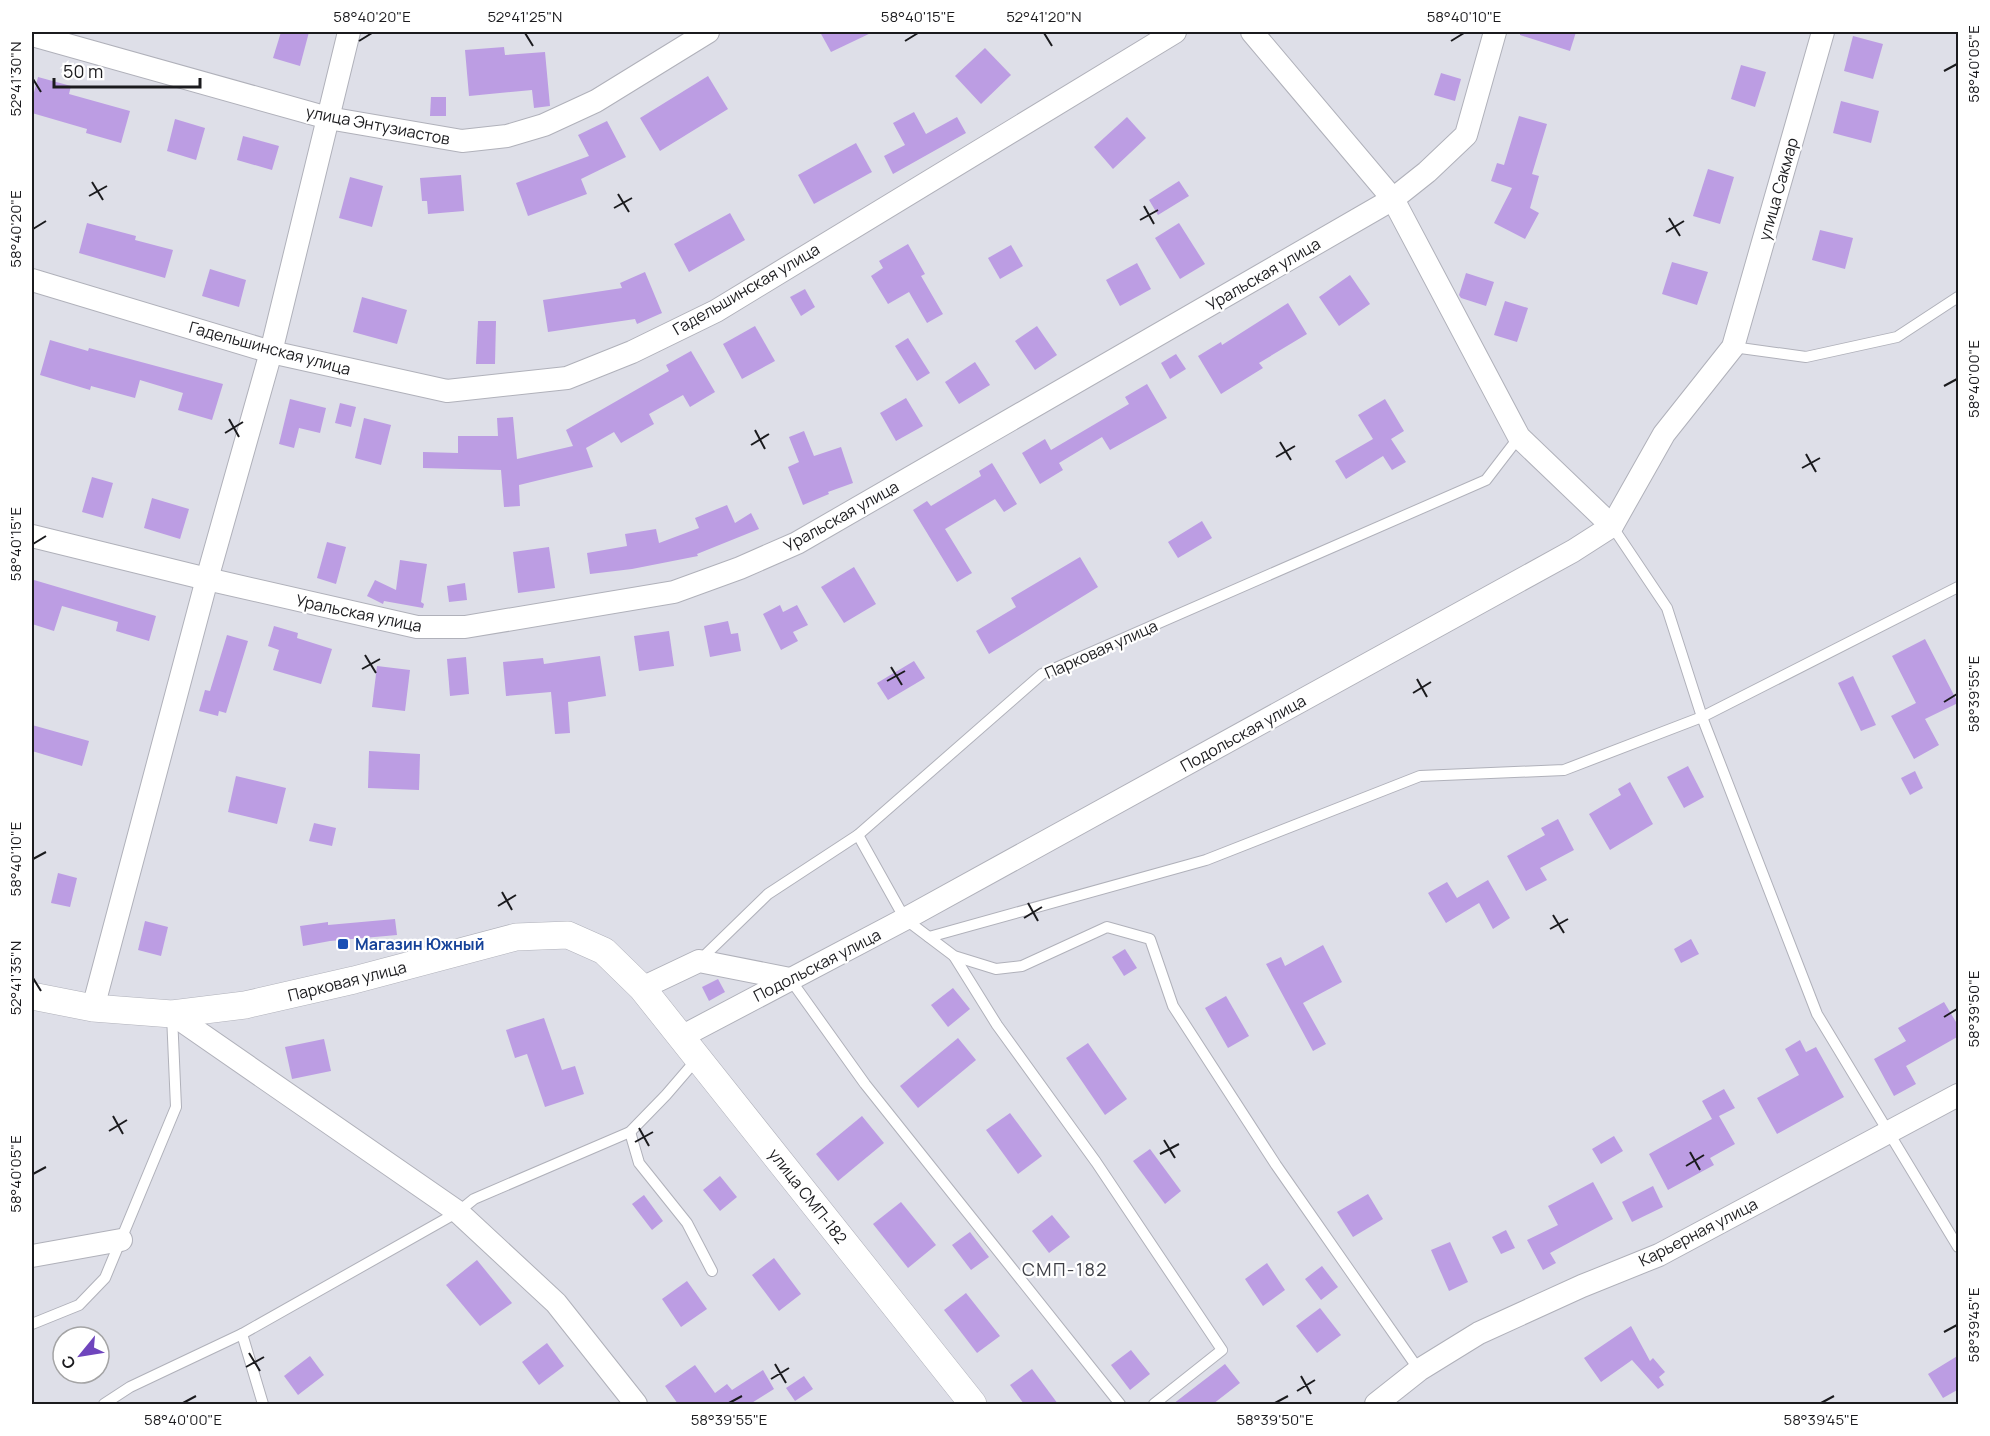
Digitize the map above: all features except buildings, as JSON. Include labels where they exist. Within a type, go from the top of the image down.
[{"type":"street","points":[[93,1008],[207,579],[271,351],[349,32]]},
{"type":"street","name":"улица Энтузиастов","points":[[32,35],[328,118],[462,141],[507,136],[544,125],[596,101],[708,32]]},
{"type":"street","name":"Гадельшинская улица","points":[[32,280],[271,351],[447,391],[567,378],[632,352],[716,311],[1175,32]]},
{"type":"street","points":[[1252,32],[1393,199],[1520,437],[1612,526]]},
{"type":"street","name":"Уральская улица","points":[[32,536],[417,627],[465,627],[674,592],[740,568],[796,543],[1393,199],[1466,135],[1495,32]]},
{"type":"street","name":"улица Сакмар","points":[[1732,347],[1823,32]]},
{"type":"street","name":"Подольская улица","points":[[681,1037],[905,920],[1573,551],[1612,526],[1664,434],[1732,347]]},
{"type":"street","name":"Парковая улица","points":[[32,996],[93,1008],[172,1014],[245,1005],[354,980],[516,937],[568,935],[604,951],[642,988]]},
{"type":"street","points":[[642,988],[699,961],[790,979]]},
{"type":"street","name":"улица СМП-182","points":[[642,988],[973,1404]]},
{"type":"street","points":[[172,1014],[458,1212],[556,1303],[636,1404]]},
{"type":"street","name":"Карьерная улица","points":[[1376,1404],[1419,1370],[1479,1333],[1582,1286],[1659,1255],[1959,1095]]},
{"type":"street","points":[[32,1257],[121,1240]]},
{"type":"lane","points":[[1732,347],[1806,357],[1898,337],[1959,297]]},
{"type":"lane","name":"Парковая улица","points":[[699,961],[768,894],[858,835],[1042,674],[1486,480],[1520,437]]},
{"type":"lane","points":[[1612,526],[1667,608],[1702,717],[1817,1014],[1959,1247]]},
{"type":"lane","points":[[929,937],[1206,860],[1420,776],[1564,770],[1702,717],[1959,587]]},
{"type":"lane","points":[[858,835],[905,920],[954,956],[996,969],[1022,966],[1107,927],[1150,939],[1173,1006],[1276,1165],[1419,1370]]},
{"type":"lane","points":[[954,956],[997,1025],[1096,1162],[1222,1350],[1154,1404]]},
{"type":"lane","points":[[790,979],[866,1084],[1120,1404]]},
{"type":"lane","points":[[32,1324],[79,1305],[105,1278],[176,1107],[172,1014]]},
{"type":"lane","points":[[104,1404],[130,1387],[242,1334],[458,1212],[474,1199],[630,1132],[698,1058]]},
{"type":"lane","points":[[630,1132],[639,1163],[687,1223],[712,1271]]},
{"type":"lane","points":[[242,1334],[263,1404]]},
{"type":"place","name":"Магазин Южный","points":[[343,944]]},
{"type":"district","name":"СМП-182","points":[[1065,1269]]}]
